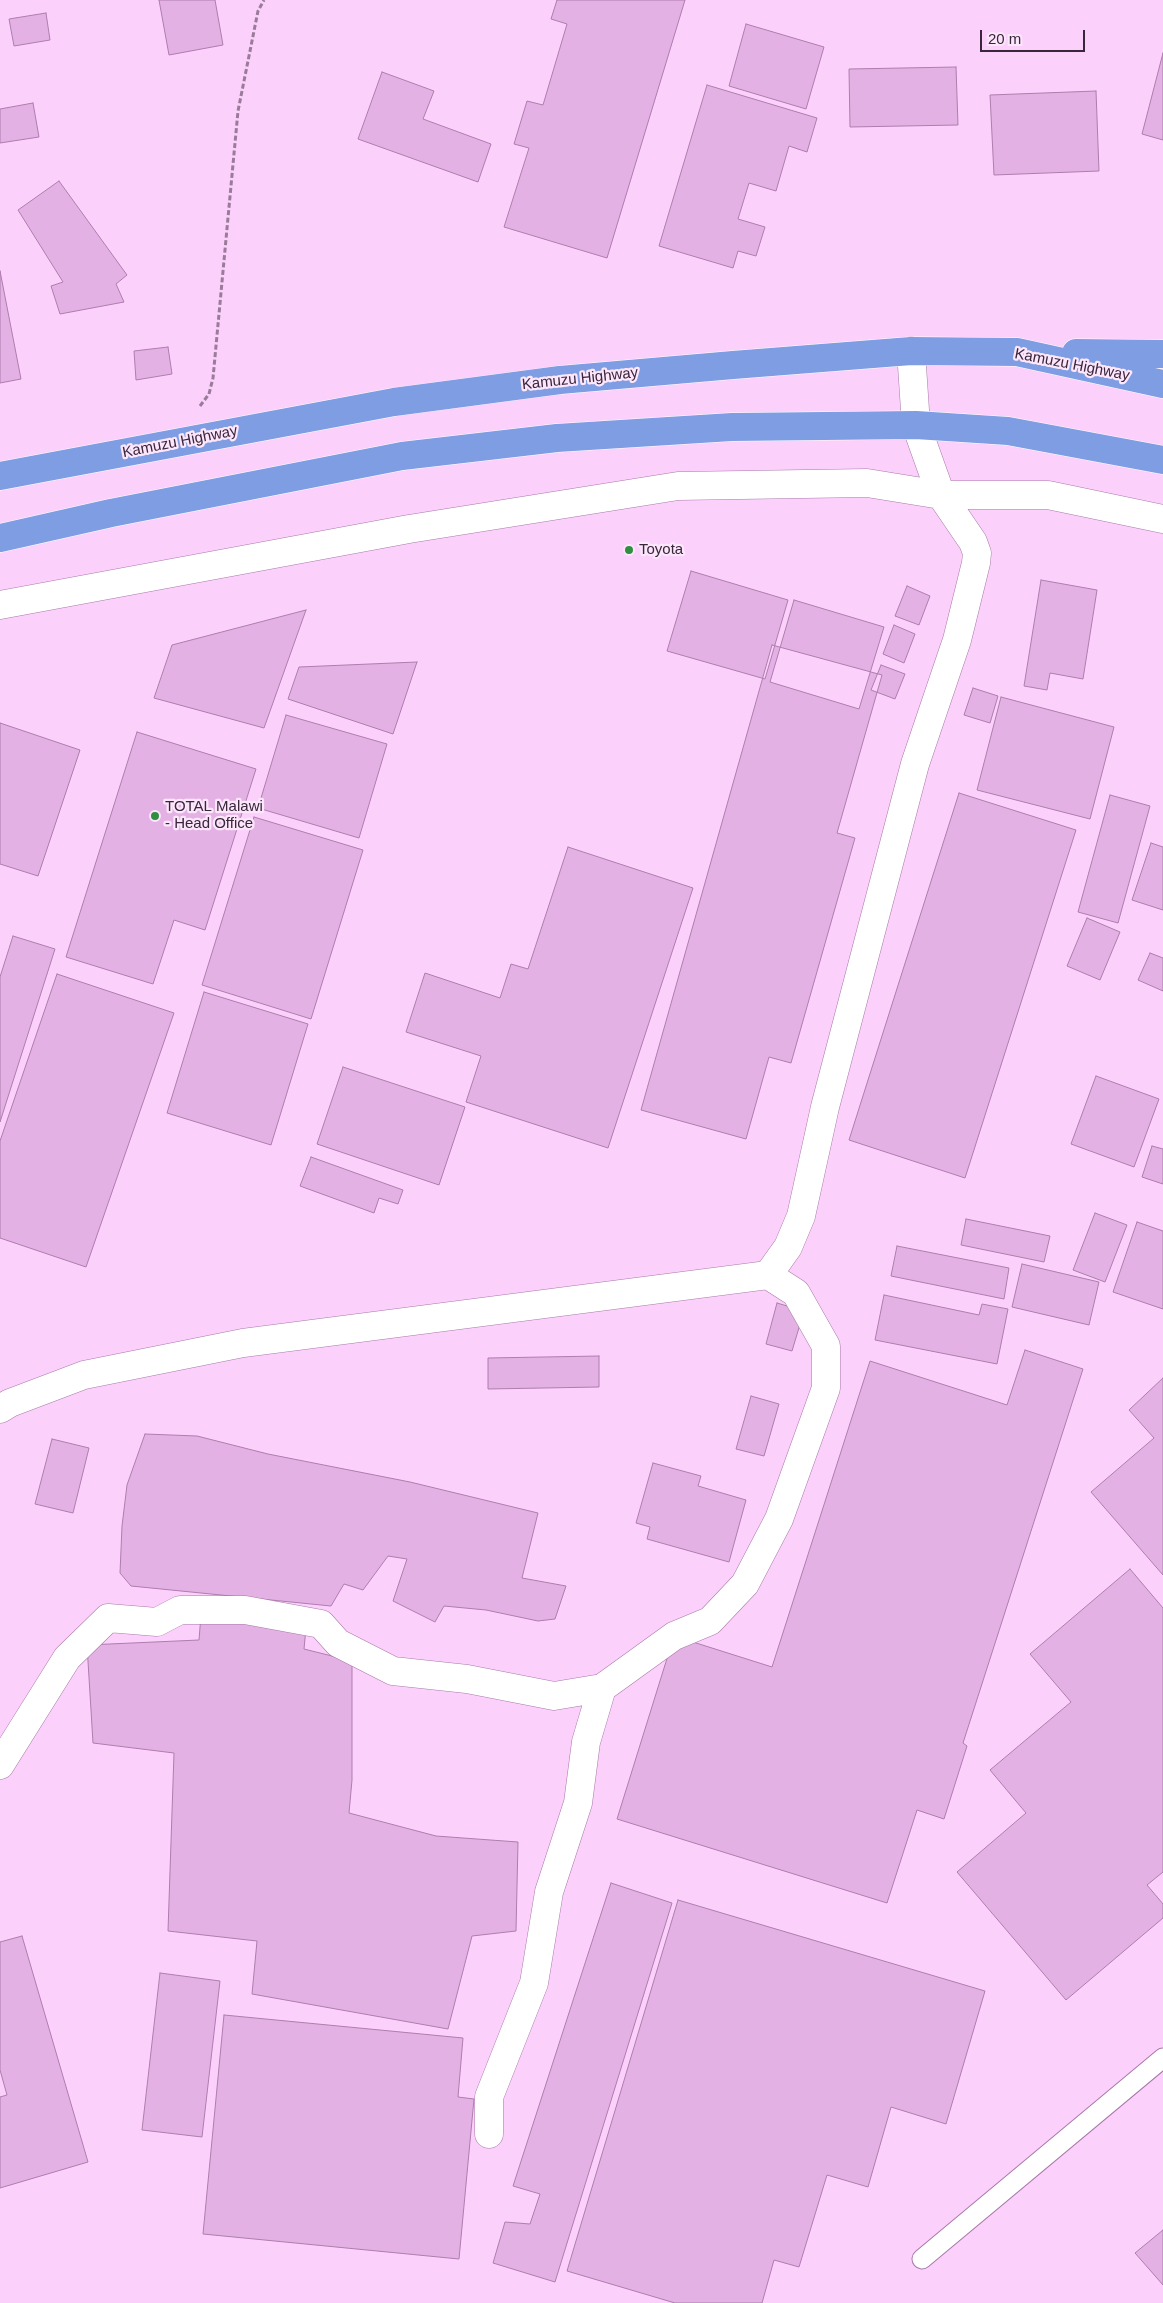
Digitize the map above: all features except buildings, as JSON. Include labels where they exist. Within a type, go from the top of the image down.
[{"type":"highway","name":"Kamuzu Highway","points":[[0,476],[404,400],[560,380],[911,351],[1017,352],[1163,384]]},
{"type":"highway","points":[[1017,352],[1163,354]]},
{"type":"highway","points":[[0,538],[111,513],[402,456],[558,438],[732,427],[916,425],[1008,431],[1163,460]]},
{"type":"street","points":[[768,1275],[788,1247],[801,1216],[824,1107],[915,764],[957,640],[976,563],[977,554],[973,542],[941,495],[916,425],[911,351]]},
{"type":"street","points":[[0,605],[409,529],[678,486],[867,482],[941,495],[1048,494],[1163,519]]},
{"type":"street","points":[[0,1409],[10,1402],[84,1375],[243,1344],[768,1275],[796,1293],[826,1346],[826,1388],[779,1518],[745,1584],[710,1621],[674,1636],[602,1688],[554,1696],[467,1679],[393,1671],[338,1643],[322,1624],[245,1610],[180,1610],[157,1622],[108,1618],[67,1658],[0,1765]]},
{"type":"street","points":[[489,2134],[489,2097],[534,1983],[549,1892],[578,1803],[586,1742],[602,1688]]},
{"type":"lane","points":[[922,2258],[1163,2058]]},
{"type":"path","points":[[191,408],[199,406],[209,394],[212,378],[238,111],[258,10],[264,0]]},
{"type":"place","name":"Toyota","points":[[629,550]]},
{"type":"place","name":"TOTAL Malawi - Head Office","points":[[155,816]]}]
